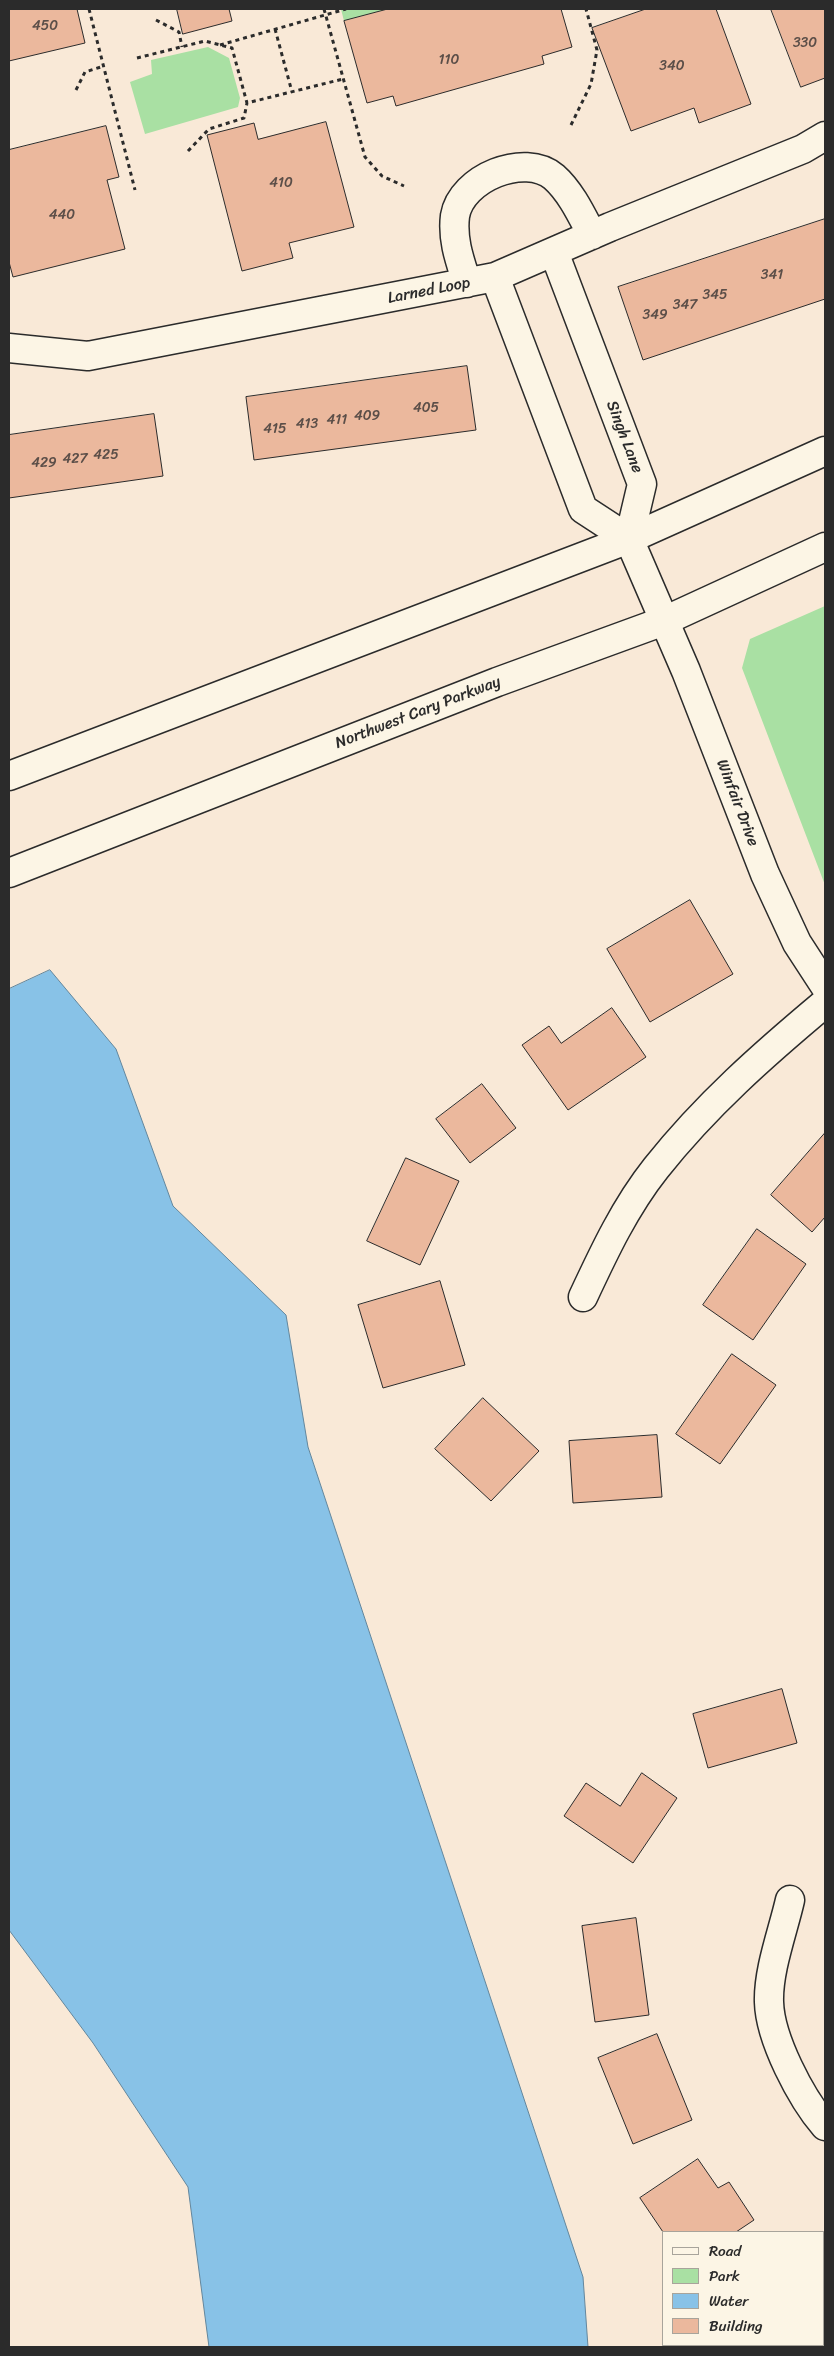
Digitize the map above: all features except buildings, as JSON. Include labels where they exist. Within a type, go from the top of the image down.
[{"type":"street","name":"Larned Loop","points":[[9,348],[88,356],[496,278],[592,235],[803,148],[825,136]]},
{"type":"street","points":[[467,283],[454,241],[455,214],[466,194],[484,178],[501,169],[536,169],[554,177],[572,200],[592,235]]},
{"type":"street","name":"Singh Lane","points":[[554,252],[642,484],[629,539]]},
{"type":"street","points":[[496,278],[583,509],[629,539],[663,617]]},
{"type":"street","points":[[9,776],[629,539],[825,451]]},
{"type":"street","name":"Northwest Cary Parkway","points":[[9,873],[663,617],[825,547]]},
{"type":"street","name":"Winfair Drive","points":[[663,617],[765,874],[797,943],[825,986]]},
{"type":"street","points":[[583,1296],[613,1234],[655,1169],[723,1092],[825,1003]]},
{"type":"street","points":[[790,1900],[771,1980],[769,2001],[773,2028],[784,2058],[825,2126]]},
{"type":"path","points":[[89,9],[135,190]]},
{"type":"path","points":[[324,9],[365,157],[382,176],[404,186]]},
{"type":"path","points":[[219,45],[346,9]]},
{"type":"path","points":[[571,125],[591,84],[597,50],[586,9]]},
{"type":"path","points":[[156,20],[178,32],[182,47]]},
{"type":"path","points":[[275,29],[292,92]]},
{"type":"path","points":[[137,58],[205,41],[232,48],[247,103],[244,118],[209,128],[188,151]]},
{"type":"path","points":[[76,90],[86,72],[104,66]]},
{"type":"path","points":[[247,103],[344,79]]},
{"type":"green space","points":[[341,9],[388,9],[344,21]]},
{"type":"green space","points":[[208,47],[229,58],[240,98],[238,107],[145,134],[130,82],[152,74],[151,60]]},
{"type":"green space","points":[[825,606],[825,885],[742,668],[750,639]]},
{"type":"water","points":[[50,970],[116,1049],[173,1206],[286,1315],[308,1447],[583,2277],[588,2347],[209,2347],[188,2187],[93,2043],[9,1930],[9,989]]}]
